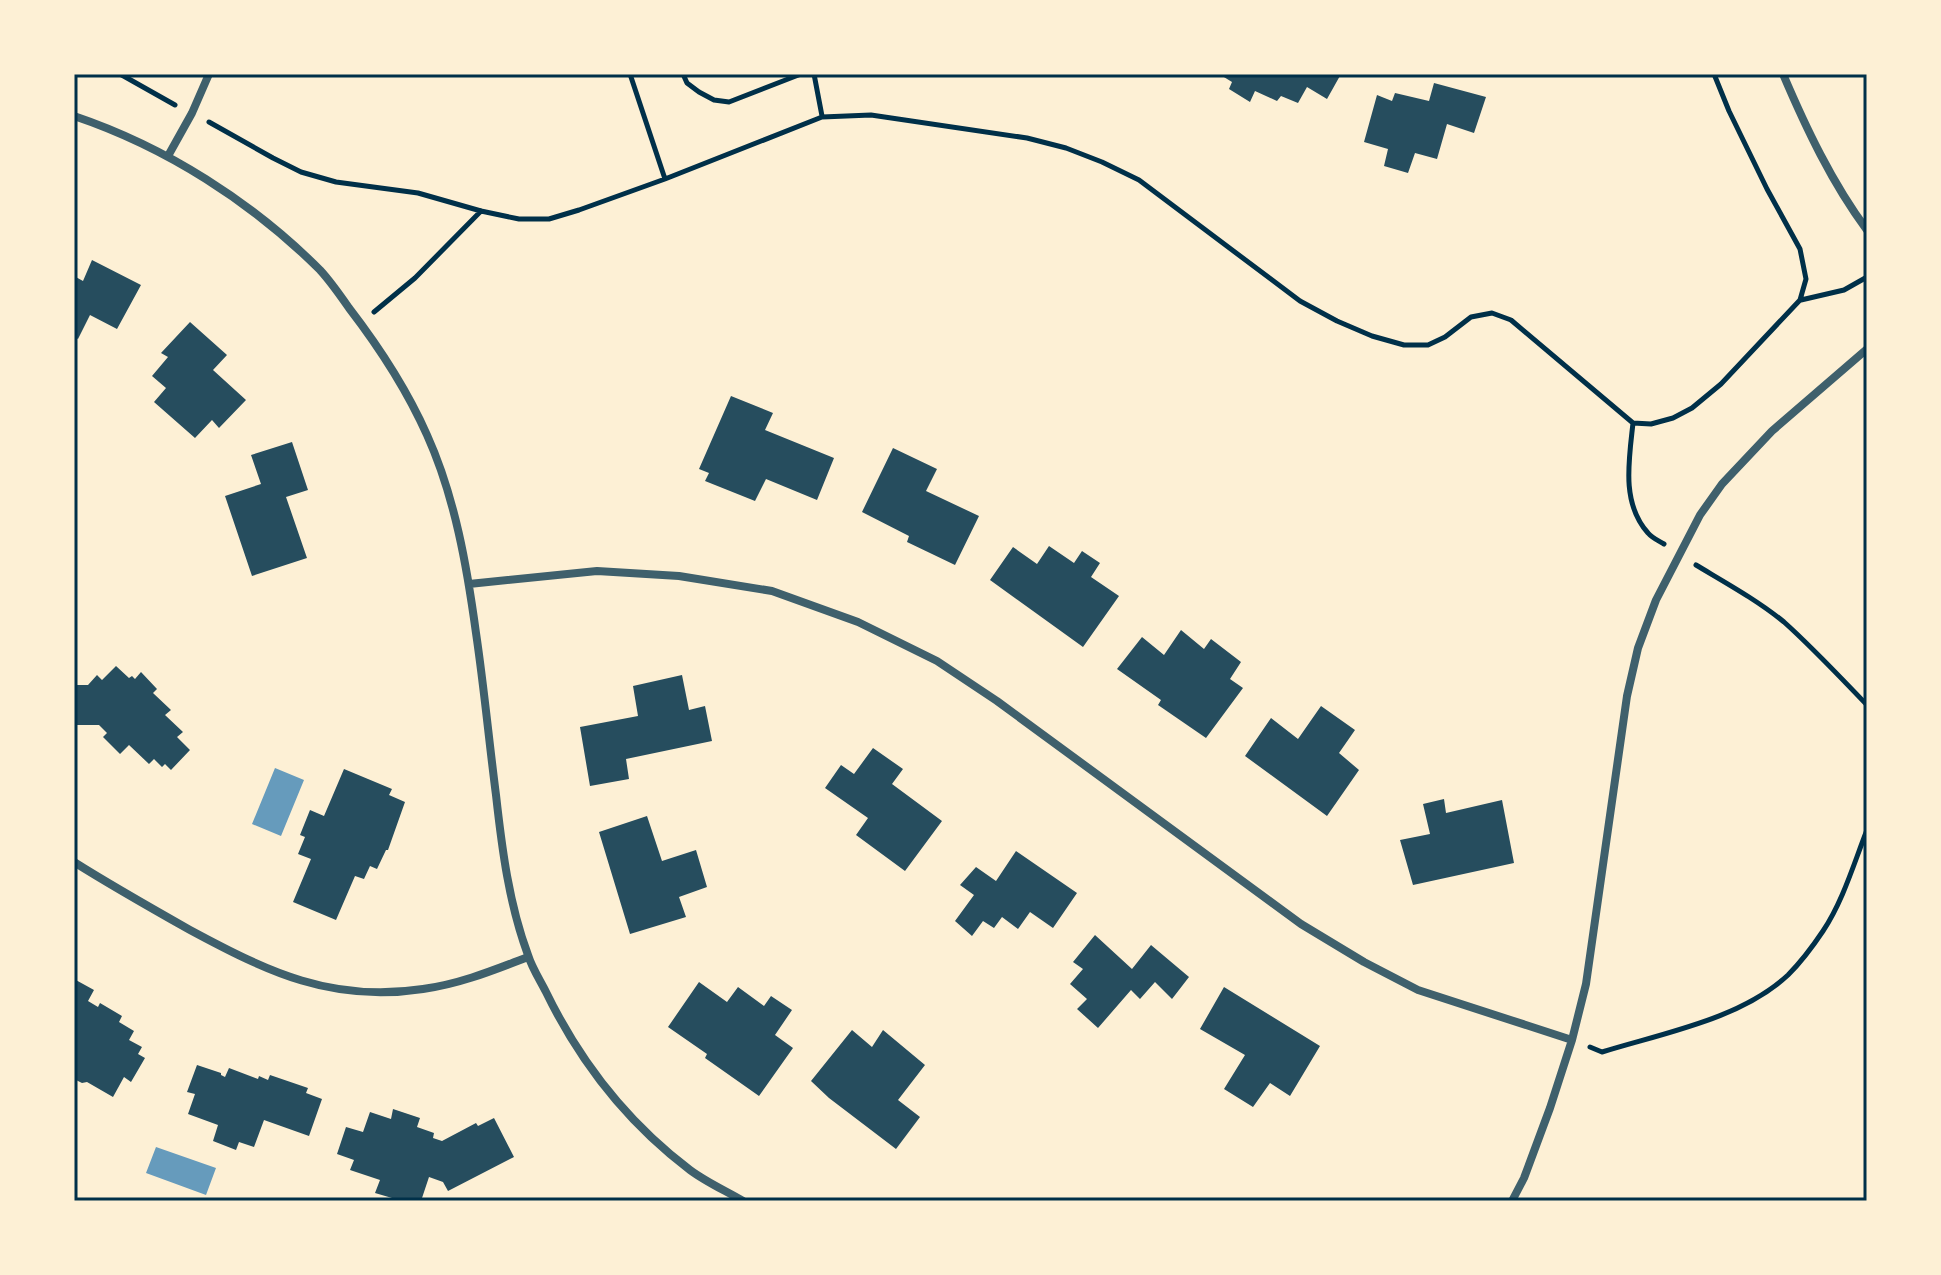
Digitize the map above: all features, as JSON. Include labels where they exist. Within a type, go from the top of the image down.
[{"type":"street","points":[[168,156],[209,74]]},
{"type":"street","points":[[1783,74],[1798,111],[1827,165],[1867,230]]},
{"type":"street","points":[[74,116],[104,126],[168,156],[278,231],[322,273],[399,379],[428,437],[451,502],[469,584],[503,852],[528,957],[561,1023],[602,1085],[645,1132],[692,1172],[743,1201]]},
{"type":"street","points":[[1512,1201],[1524,1178],[1550,1108],[1586,984],[1627,696],[1638,648],[1656,600],[1700,515],[1722,484],[1772,431],[1867,349]]},
{"type":"street","points":[[469,584],[597,571],[679,576],[772,591],[858,622],[937,661],[997,701],[1301,924],[1364,962],[1418,990],[1572,1040]]},
{"type":"street","points":[[74,862],[229,951],[284,976],[322,987],[361,992],[420,990],[473,978],[528,957]]},
{"type":"path","points":[[120,74],[159,96]]},
{"type":"path","points":[[630,74],[665,179]]},
{"type":"path","points":[[683,74],[687,83],[699,92],[714,100],[729,102],[801,74]]},
{"type":"path","points":[[814,74],[822,117]]},
{"type":"path","points":[[224,129],[301,172],[336,182],[418,193],[519,219],[549,219],[665,179],[822,117],[871,115],[1027,138],[1066,148],[1139,180],[1300,301],[1337,321],[1404,345],[1428,345],[1445,337],[1471,317],[1492,313],[1511,320],[1633,423],[1651,424],[1673,418],[1692,408],[1721,384],[1800,300],[1806,279],[1800,249],[1767,189],[1714,74]]},
{"type":"path","points":[[384,304],[415,278],[481,211]]},
{"type":"path","points":[[1800,300],[1844,290],[1867,277]]},
{"type":"path","points":[[1633,423],[1628,480],[1634,511],[1649,535]]},
{"type":"path","points":[[1705,571],[1782,621],[1867,705]]},
{"type":"path","points":[[1602,1052],[1736,1009],[1787,976],[1824,930],[1867,830]]},
{"type":"water","points":[[275,768],[304,780],[281,836],[252,824]]},
{"type":"water","points":[[156,1147],[216,1168],[206,1195],[146,1173]]},
{"type":"building","points":[[1219,74],[1341,74],[1327,99],[1307,87],[1298,103],[1281,96],[1277,101],[1255,91],[1250,102],[1229,89],[1232,82]]},
{"type":"building","points":[[1434,83],[1486,97],[1474,133],[1447,124],[1437,159],[1415,153],[1408,173],[1384,166],[1388,149],[1364,142],[1377,95],[1392,101],[1395,93],[1429,101]]},
{"type":"building","points":[[92,260],[141,285],[117,329],[90,315],[78,339],[74,337],[74,276],[83,281]]},
{"type":"building","points":[[190,322],[227,355],[213,370],[246,400],[219,428],[212,420],[195,438],[154,402],[166,388],[152,376],[168,357],[161,353]]},
{"type":"building","points":[[731,396],[773,413],[765,430],[834,458],[817,500],[766,479],[755,501],[705,481],[709,473],[699,469]]},
{"type":"building","points":[[292,442],[308,490],[286,497],[307,558],[252,576],[225,496],[261,484],[251,455]]},
{"type":"building","points":[[893,448],[937,469],[926,491],[979,516],[955,565],[907,542],[909,536],[862,512]]},
{"type":"building","points":[[1049,546],[1074,563],[1082,551],[1100,563],[1091,577],[1119,596],[1083,647],[990,580],[1013,547],[1037,564]]},
{"type":"building","points":[[1181,630],[1204,649],[1211,639],[1241,662],[1230,679],[1243,688],[1206,738],[1158,705],[1161,700],[1117,669],[1142,637],[1164,655]]},
{"type":"building","points":[[116,666],[129,678],[132,676],[135,679],[141,672],[157,689],[153,693],[171,710],[165,715],[183,732],[177,737],[190,750],[171,770],[154,759],[149,764],[129,745],[120,754],[103,737],[107,733],[99,725],[74,725],[74,685],[88,685],[97,675],[102,680]]},
{"type":"building","points":[[682,675],[689,710],[705,706],[712,741],[626,759],[629,779],[590,786],[580,727],[638,716],[633,686]]},
{"type":"building","points":[[1321,706],[1355,730],[1339,753],[1359,770],[1327,816],[1245,756],[1271,718],[1298,739]]},
{"type":"building","points":[[873,748],[903,769],[892,784],[942,821],[905,871],[856,835],[868,818],[825,788],[841,765],[854,774]]},
{"type":"building","points":[[344,769],[392,789],[389,795],[405,802],[388,850],[377,869],[370,866],[364,879],[355,876],[336,920],[293,902],[311,859],[298,854],[305,837],[300,835],[310,810],[324,816]]},
{"type":"building","points":[[1444,799],[1446,813],[1502,800],[1514,863],[1413,885],[1400,840],[1430,834],[1423,804]]},
{"type":"building","points":[[647,816],[662,861],[696,850],[707,887],[679,897],[686,917],[630,934],[599,832]]},
{"type":"building","points":[[1016,851],[1077,893],[1053,928],[1030,912],[1018,929],[1002,917],[994,928],[983,921],[972,936],[955,921],[974,895],[960,885],[976,867],[996,881]]},
{"type":"building","points":[[1095,935],[1132,969],[1151,945],[1189,977],[1172,999],[1155,982],[1140,999],[1131,990],[1098,1028],[1077,1009],[1087,999],[1070,984],[1083,969],[1073,962]]},
{"type":"building","points":[[74,979],[94,990],[88,1001],[98,1007],[100,1003],[122,1016],[119,1022],[134,1031],[129,1040],[142,1047],[138,1054],[145,1058],[131,1082],[124,1077],[113,1097],[87,1082],[74,1079]]},
{"type":"building","points":[[699,982],[727,1002],[738,987],[764,1006],[771,996],[792,1010],[775,1035],[793,1048],[759,1096],[668,1027]]},
{"type":"building","points":[[1224,987],[1320,1046],[1290,1096],[1270,1083],[1253,1107],[1224,1089],[1245,1055],[1200,1029]]},
{"type":"building","points":[[852,1030],[872,1047],[883,1030],[925,1065],[898,1100],[920,1117],[896,1149],[811,1081]]},
{"type":"building","points":[[197,1065],[225,1077],[229,1068],[258,1079],[259,1076],[268,1080],[270,1075],[308,1088],[306,1093],[322,1099],[309,1136],[264,1120],[254,1147],[239,1142],[236,1150],[213,1141],[218,1125],[188,1114],[195,1094],[187,1092]]},
{"type":"building","points":[[393,1109],[420,1118],[417,1127],[434,1133],[433,1138],[442,1141],[476,1123],[478,1126],[494,1118],[514,1157],[448,1191],[443,1182],[429,1177],[421,1201],[393,1201],[375,1193],[380,1180],[350,1170],[354,1160],[337,1154],[346,1127],[363,1132],[370,1112],[391,1119]]}]
